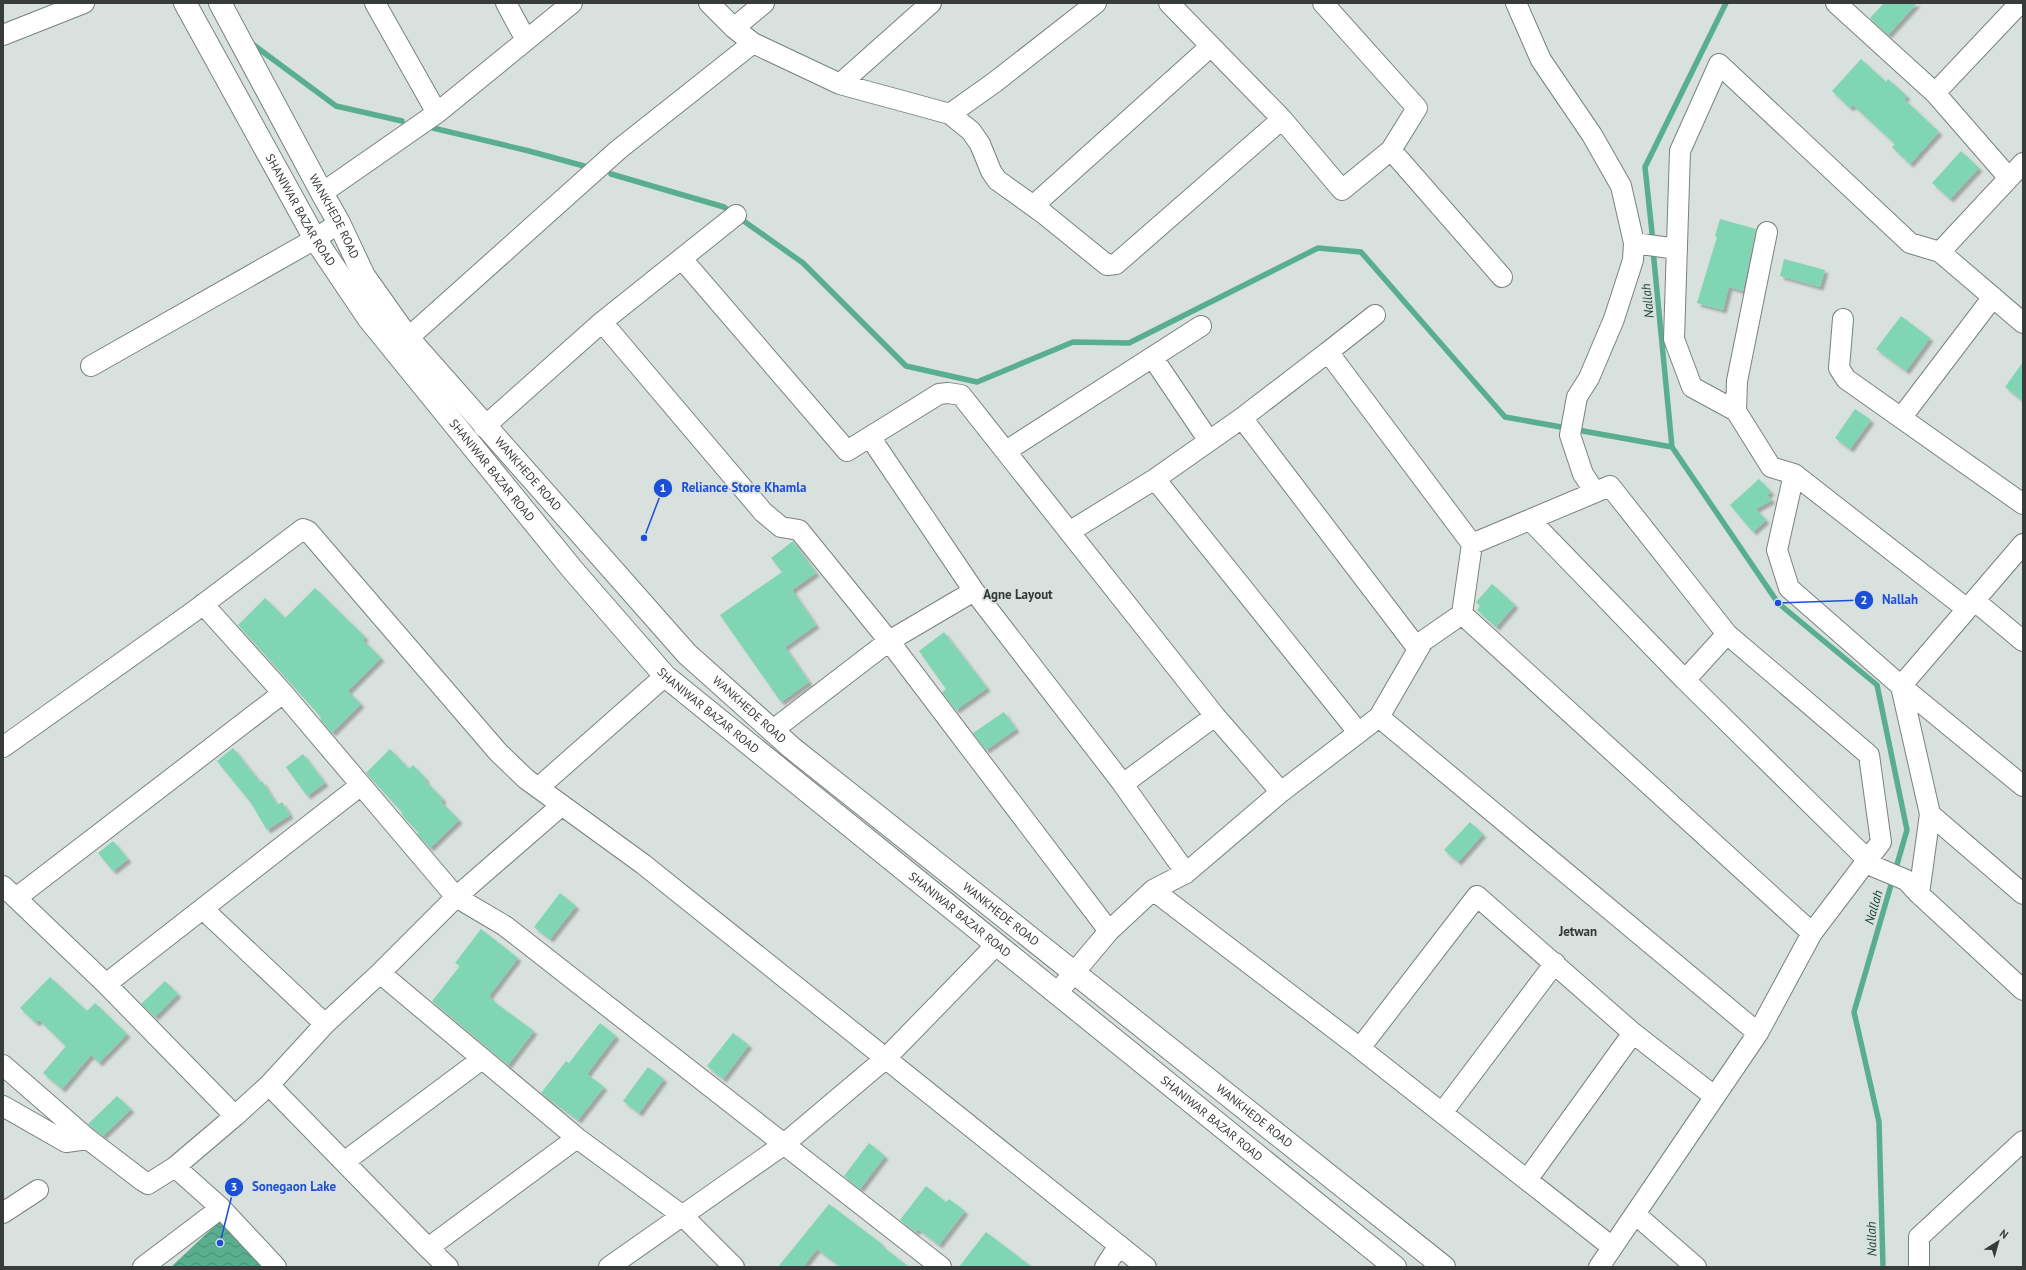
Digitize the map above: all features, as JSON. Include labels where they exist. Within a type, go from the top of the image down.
[{"type":"main road","name":"SHANIWAR BAZAR ROAD","points":[[185,3],[315,239],[369,319],[572,569],[665,676],[1395,1267]]},
{"type":"main road","name":"WANKHEDE ROAD","points":[[220,3],[339,223],[364,276],[408,338],[484,426],[687,654],[798,753],[1444,1267]]},
{"type":"street","points":[[3,35],[84,3]]},
{"type":"street","points":[[375,3],[437,113]]},
{"type":"street","points":[[506,3],[526,40]]},
{"type":"street","points":[[322,193],[437,113],[572,3]]},
{"type":"street","points":[[709,3],[734,28],[753,43],[840,84],[950,114],[971,131],[980,144],[991,171],[997,180],[1034,206],[1107,265],[1111,266],[1116,264],[1282,119]]},
{"type":"street","points":[[734,28],[764,3]]},
{"type":"street","points":[[840,84],[931,3]]},
{"type":"street","points":[[950,114],[995,82],[1096,3]]},
{"type":"street","points":[[1169,3],[1282,119],[1342,190],[1391,150],[1417,108],[1323,3]]},
{"type":"street","points":[[1516,3],[1541,60],[1592,135],[1621,186],[1634,244],[1633,260],[1614,319],[1589,378],[1577,397],[1570,435],[1583,474],[1595,492]]},
{"type":"street","points":[[1836,3],[1935,93],[2009,178]]},
{"type":"street","points":[[1935,93],[2020,3]]},
{"type":"street","points":[[408,338],[618,150],[753,43]]},
{"type":"street","points":[[1034,206],[1211,46]]},
{"type":"street","points":[[2023,323],[1940,252],[1910,243],[1719,64],[1680,151],[1674,339],[1692,387],[1736,411],[1771,467],[1794,474],[1971,605],[2023,641]]},
{"type":"street","points":[[1391,150],[1502,277]]},
{"type":"street","points":[[1940,252],[2023,163]]},
{"type":"street","points":[[484,426],[602,322],[736,215]]},
{"type":"street","points":[[91,366],[315,239],[339,223]]},
{"type":"street","points":[[1736,411],[1737,381],[1767,232]]},
{"type":"street","points":[[1634,244],[1677,249]]},
{"type":"street","points":[[682,259],[847,451],[939,394],[948,393],[962,395],[1215,716],[1281,792]]},
{"type":"street","points":[[1901,418],[1992,297]]},
{"type":"street","points":[[1069,532],[1155,479],[1242,418],[1374,315]]},
{"type":"street","points":[[1843,319],[1839,368],[1846,379],[2023,504]]},
{"type":"street","points":[[602,322],[764,512],[781,527],[799,530],[889,641],[1109,931]]},
{"type":"street","points":[[1006,451],[1201,326]]},
{"type":"street","points":[[1057,993],[1109,931],[1153,890],[1186,873],[1281,792],[1379,717],[1423,641],[1462,614],[1472,544],[1328,352]]},
{"type":"street","points":[[1153,358],[1209,441]]},
{"type":"street","points":[[1242,418],[1418,650]]},
{"type":"street","points":[[870,437],[974,591],[1122,783],[1186,873]]},
{"type":"street","points":[[1794,474],[1777,550],[1789,588],[1901,686],[2023,786]]},
{"type":"street","points":[[1155,479],[1358,732]]},
{"type":"street","points":[[1472,544],[1610,486],[1727,634],[1869,755],[1881,842],[1871,863],[1812,933],[1758,1032],[1599,1267]]},
{"type":"street","points":[[1530,520],[1686,680],[1871,863],[1913,887],[2023,990]]},
{"type":"street","points":[[3,747],[203,604],[303,529],[308,531],[498,752],[526,779],[643,864],[1146,1267]]},
{"type":"street","points":[[1901,686],[2023,544]]},
{"type":"street","points":[[773,730],[889,641],[974,591]]},
{"type":"street","points":[[203,604],[283,693],[456,897],[505,926],[783,1145],[941,1267]]},
{"type":"street","points":[[1462,614],[1812,933]]},
{"type":"street","points":[[1686,680],[1727,634]]},
{"type":"street","points":[[538,788],[665,676]]},
{"type":"street","points":[[1901,686],[1930,814],[1913,887]]},
{"type":"street","points":[[235,1116],[106,984],[9,892],[283,693]]},
{"type":"street","points":[[1122,783],[1215,716]]},
{"type":"street","points":[[1379,717],[1758,1032]]},
{"type":"street","points":[[106,984],[362,785]]},
{"type":"street","points":[[3,1065],[88,1139],[148,1184],[175,1166],[235,1116],[269,1085],[325,1024],[380,974],[456,897],[562,805]]},
{"type":"street","points":[[1930,814],[2023,894]]},
{"type":"street","points":[[1153,890],[1360,1048],[1612,1247]]},
{"type":"street","points":[[1360,1048],[1477,896],[1633,1033],[1714,1096]]},
{"type":"street","points":[[203,909],[325,1024]]},
{"type":"street","points":[[609,1267],[783,1145],[886,1058],[997,944]]},
{"type":"street","points":[[1442,1113],[1555,963]]},
{"type":"street","points":[[380,974],[577,1138],[683,1216],[734,1267]]},
{"type":"street","points":[[1527,1180],[1633,1033]]},
{"type":"street","points":[[344,1162],[482,1059]]},
{"type":"street","points":[[269,1085],[448,1267]]},
{"type":"street","points":[[3,1106],[30,1123],[66,1142],[88,1139]]},
{"type":"street","points":[[428,1248],[577,1138]]},
{"type":"street","points":[[1919,1267],[1919,1237],[2023,1141]]},
{"type":"street","points":[[175,1166],[221,1208],[276,1267]]},
{"type":"street","points":[[3,1213],[38,1190]]},
{"type":"street","points":[[143,1267],[221,1208]]},
{"type":"street","points":[[1635,1214],[1696,1267]]},
{"type":"street","points":[[1105,1267],[1118,1245]]},
{"type":"water","points":[[221,1220],[265,1267],[171,1267]]},
{"type":"building","points":[[1884,3],[1917,3],[1888,35],[1870,18]]},
{"type":"building","points":[[1861,59],[1886,82],[1888,79],[1907,96],[1904,99],[1939,132],[1910,164],[1892,147],[1895,144],[1853,105],[1850,108],[1832,91]]},
{"type":"building","points":[[1961,151],[1979,168],[1950,199],[1932,183]]},
{"type":"building","points":[[1720,219],[1756,229],[1743,291],[1729,287],[1723,310],[1697,303],[1717,237],[1715,236]]},
{"type":"building","points":[[1784,259],[1825,270],[1820,287],[1780,276]]},
{"type":"building","points":[[1901,316],[1930,338],[1906,371],[1876,349]]},
{"type":"building","points":[[2023,362],[2023,401],[2005,387]]},
{"type":"building","points":[[1855,409],[1871,420],[1850,449],[1835,438]]},
{"type":"building","points":[[1759,479],[1771,492],[1767,495],[1772,500],[1756,509],[1766,520],[1753,532],[1730,505]]},
{"type":"building","points":[[793,541],[816,573],[792,590],[816,625],[785,647],[809,682],[781,702],[720,615],[782,572],[771,558]]},
{"type":"building","points":[[1492,584],[1515,605],[1496,627],[1477,610],[1480,606],[1476,602]]},
{"type":"building","points":[[315,588],[365,637],[363,640],[381,658],[348,691],[361,704],[332,733],[320,719],[321,717],[238,625],[265,598],[285,618]]},
{"type":"building","points":[[944,632],[987,688],[956,710],[942,692],[946,689],[919,651]]},
{"type":"building","points":[[1004,712],[1016,729],[986,750],[973,733]]},
{"type":"building","points":[[233,748],[260,782],[262,781],[277,805],[282,802],[290,815],[267,830],[251,803],[217,761]]},
{"type":"building","points":[[390,749],[409,769],[413,765],[426,779],[425,781],[443,799],[441,802],[459,820],[430,848],[417,834],[419,833],[401,814],[403,813],[366,773]]},
{"type":"building","points":[[303,754],[325,783],[307,796],[286,767]]},
{"type":"building","points":[[1470,822],[1483,834],[1458,862],[1444,850]]},
{"type":"building","points":[[113,841],[128,859],[113,871],[98,853]]},
{"type":"building","points":[[560,893],[576,906],[550,939],[534,927]]},
{"type":"building","points":[[481,929],[518,958],[489,996],[493,1001],[534,1031],[508,1065],[432,1001],[460,966],[455,963]]},
{"type":"building","points":[[50,977],[87,1011],[95,1003],[127,1034],[99,1063],[91,1055],[62,1089],[43,1073],[66,1046],[39,1020],[36,1023],[20,1008]]},
{"type":"building","points":[[165,981],[178,994],[155,1017],[141,1004]]},
{"type":"building","points":[[600,1023],[616,1036],[587,1074],[604,1087],[578,1120],[541,1093],[566,1061],[569,1063]]},
{"type":"building","points":[[733,1033],[749,1045],[723,1079],[707,1066]]},
{"type":"building","points":[[648,1067],[664,1079],[639,1113],[623,1101]]},
{"type":"building","points":[[117,1096],[131,1109],[103,1136],[88,1124]]},
{"type":"building","points":[[869,1143],[885,1156],[860,1189],[844,1176]]},
{"type":"building","points":[[926,1186],[946,1202],[949,1199],[965,1211],[939,1245],[918,1229],[916,1232],[900,1220]]},
{"type":"building","points":[[829,1204],[882,1244],[882,1246],[909,1267],[841,1267],[817,1249],[803,1267],[778,1267]]},
{"type":"building","points":[[986,1232],[1032,1267],[959,1267]]},
{"type":"waterway","name":"Nallah","points":[[1653,242],[1645,167],[1726,3]]},
{"type":"waterway","points":[[251,43],[336,106],[402,121]]},
{"type":"waterway","points":[[433,128],[584,166]]},
{"type":"waterway","points":[[611,174],[724,207],[803,263],[906,366],[977,382],[1073,342],[1129,343],[1318,248],[1361,252],[1505,417],[1672,447]]},
{"type":"waterway","name":"Nallah","points":[[1653,250],[1672,447],[1778,603],[1877,685],[1907,830],[1854,1012],[1879,1122],[1883,1267]]},
{"type":"place","name":"Reliance Store Khamla","points":[[644,538]]},
{"type":"place","name":"Nallah","points":[[1778,603]]},
{"type":"place","name":"Sonegaon Lake","points":[[220,1243]]},
{"type":"district","name":"Agne Layout","points":[[1018,594]]},
{"type":"district","name":"Jetwan","points":[[1578,931]]}]
